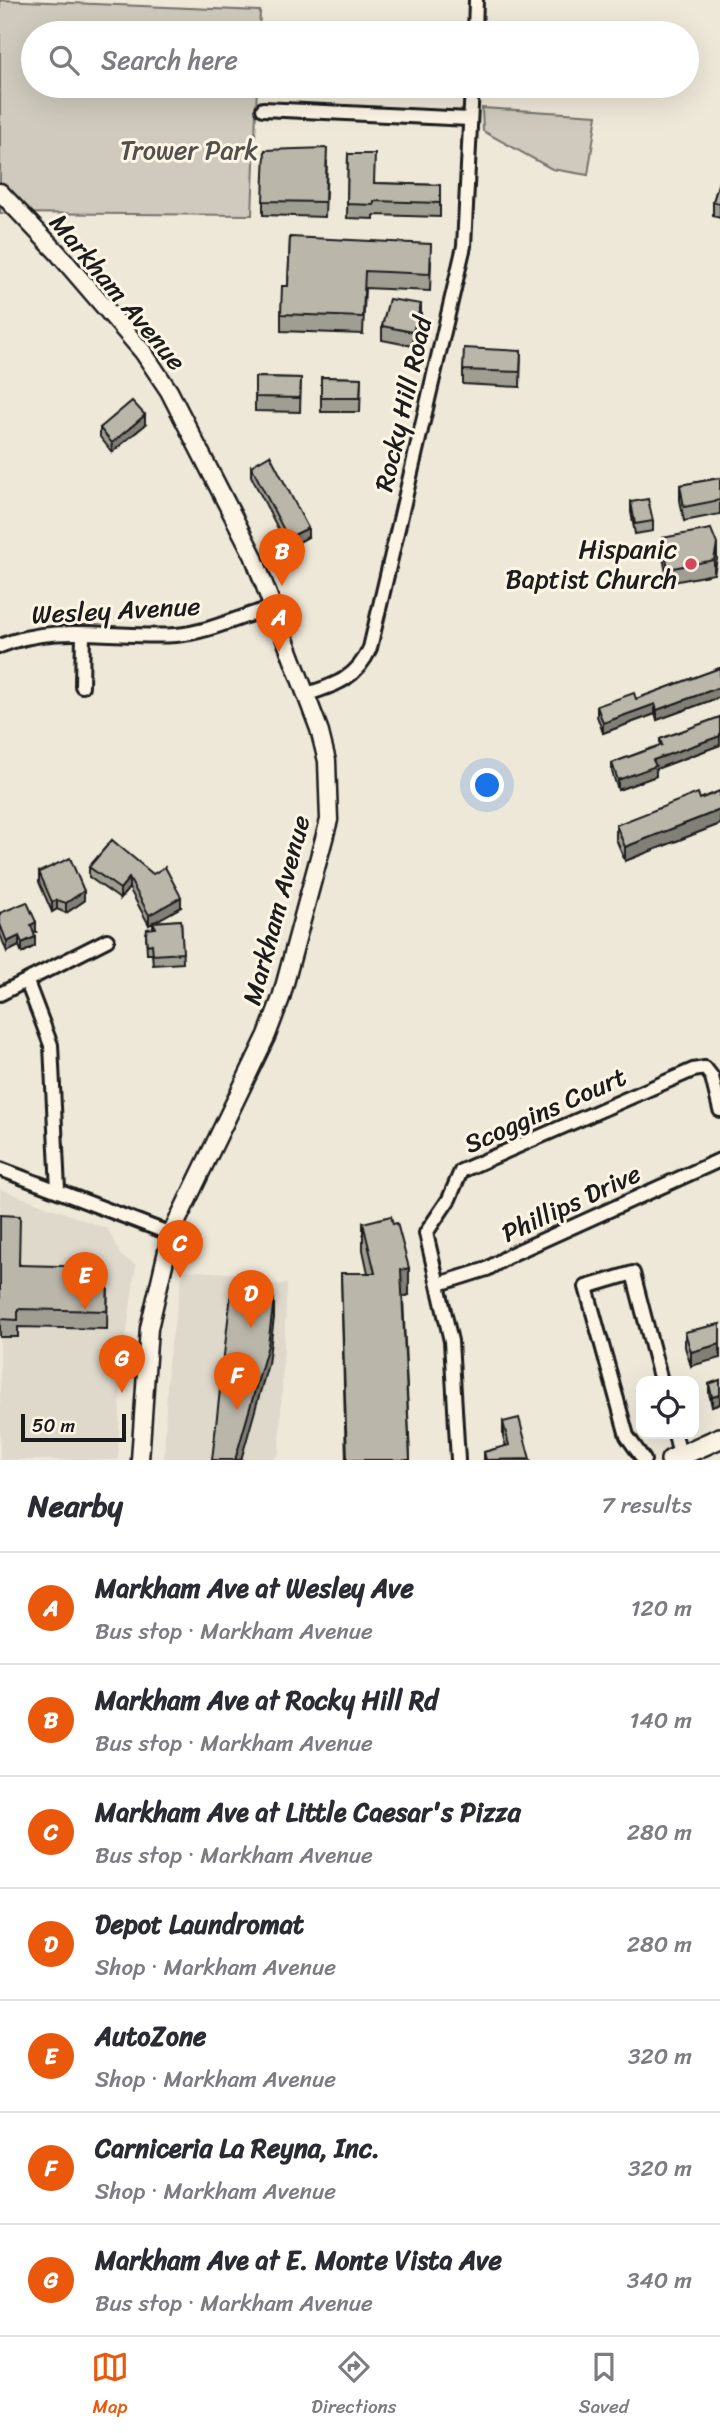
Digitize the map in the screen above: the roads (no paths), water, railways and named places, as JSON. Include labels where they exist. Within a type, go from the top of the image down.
[{"type":"main road","points":[[676,1458],[720,1438]]},
{"type":"street","points":[[475,21],[476,0]]},
{"type":"street","name":"Rocky Hill Road","points":[[307,694],[351,677],[362,665],[370,648],[464,246],[471,98]]},
{"type":"street","points":[[263,109],[470,119]]},
{"type":"street","name":"Markham Avenue","points":[[0,192],[58,252],[143,352],[169,391],[222,491],[275,607],[307,694],[327,761],[330,792],[321,853],[281,998],[267,1035],[171,1234],[149,1328],[140,1460]]},
{"type":"street","name":"Wesley Avenue","points":[[0,646],[42,634],[176,635],[199,631],[275,607]]},
{"type":"street","points":[[82,686],[83,634]]},
{"type":"street","points":[[0,994],[107,940]]},
{"type":"street","points":[[27,982],[51,1045],[58,1190]]},
{"type":"street","name":"Scoggins Court","points":[[458,1460],[452,1341],[426,1233],[449,1199],[461,1171],[692,1070],[705,1068],[712,1077],[720,1110]]},
{"type":"street","name":"Phillips Drive","points":[[439,1284],[487,1269],[512,1254],[720,1160]]},
{"type":"street","points":[[0,1169],[171,1234]]},
{"type":"street","points":[[644,1460],[627,1436],[586,1287],[633,1273],[660,1376]]},
{"type":"street","points":[[675,1439],[676,1458]]},
{"type":"place","name":"Hispanic Baptist Church","points":[[691,564]]},
{"type":"place","name":"Markham Ave at Rocky Hill Rd","points":[[282,586]]},
{"type":"place","name":"Markham Ave at Wesley Ave","points":[[279,652]]},
{"type":"place","name":"Markham Ave at Little Caesar's Pizza","points":[[180,1278]]},
{"type":"place","name":"AutoZone","points":[[85,1310]]},
{"type":"place","name":"Depot Laundromat","points":[[251,1328]]},
{"type":"place","name":"Markham Ave at E. Monte Vista Ave","points":[[122,1393]]},
{"type":"place","name":"Carniceria La Reyna, Inc.","points":[[237,1410]]},
{"type":"park label","name":"Trower Park","points":[[189,150]]}]
